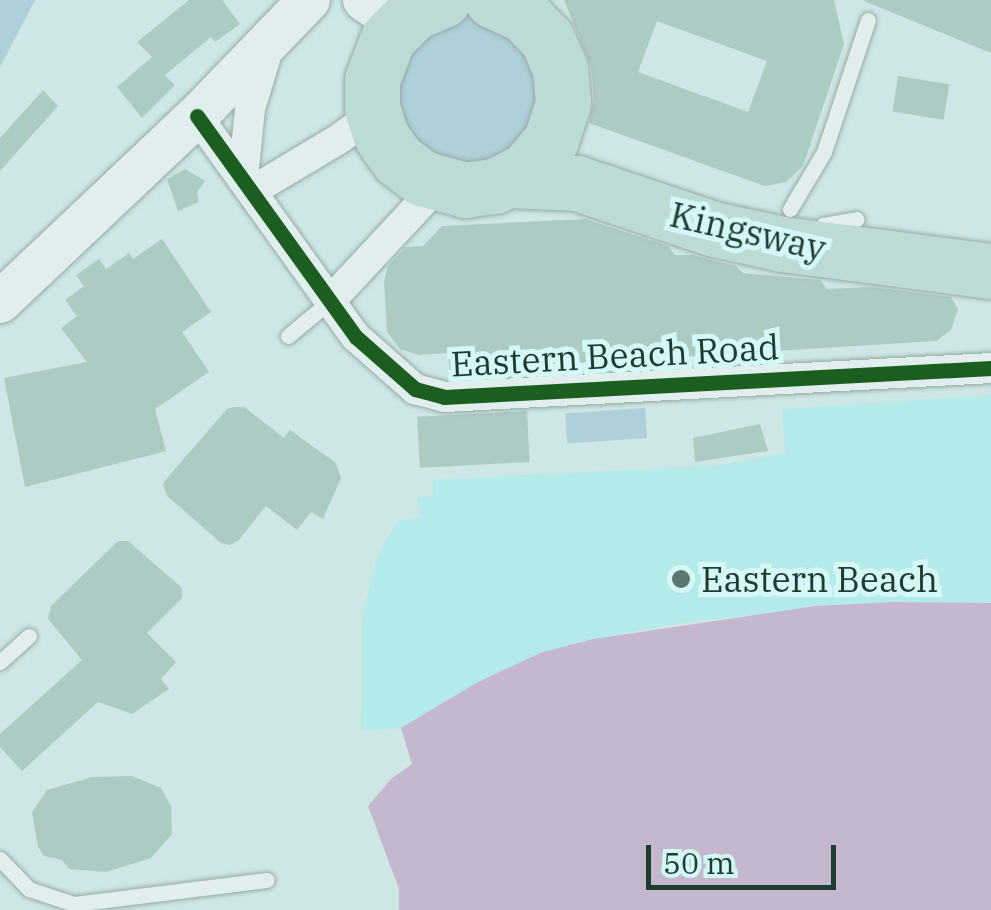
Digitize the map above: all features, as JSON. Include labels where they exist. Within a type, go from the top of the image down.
[{"type":"highway","points":[[492,0],[524,15],[547,40],[560,69],[563,102],[559,122],[540,156],[509,180]]},
{"type":"highway","points":[[394,15],[372,80],[372,108],[381,136],[398,160],[422,178],[450,188]]},
{"type":"highway","name":"Kingsway","points":[[563,102],[577,134],[621,164],[796,223],[991,233]]},
{"type":"highway","name":"Kingsway","points":[[450,188],[480,189],[509,180],[577,183],[796,223],[991,271]]},
{"type":"main road","points":[[0,302],[198,116],[310,0]]},
{"type":"street","points":[[241,176],[250,109],[271,40]]},
{"type":"street","points":[[241,176],[350,131],[372,108]]},
{"type":"street","name":"Eastern Beach Road","points":[[198,116],[356,336],[391,373],[414,390],[444,396],[991,368]]},
{"type":"street","points":[[148,162],[195,150],[241,176]]},
{"type":"street","points":[[331,300],[430,194],[450,188]]},
{"type":"lane","points":[[796,223],[868,20]]},
{"type":"lane","points":[[288,336],[331,300]]},
{"type":"lane","points":[[0,662],[28,636]]},
{"type":"lane","points":[[0,859],[29,889],[74,904],[267,880]]},
{"type":"shaded area","points":[[0,0],[35,0],[0,67]]},
{"type":"shaded area","points":[[472,14],[532,52],[541,100],[519,145],[472,166],[423,154],[393,112],[394,63],[448,16]]},
{"type":"shaded area","points":[[645,408],[647,438],[567,444],[565,414]]},
{"type":"shaded area","points":[[991,603],[991,910],[399,910],[399,889],[368,806],[391,779],[412,764],[401,728],[478,682],[540,653],[593,639],[816,606]]},
{"type":"sand","name":"Eastern Beach","points":[[991,395],[991,603],[894,602],[693,621],[593,639],[540,653],[401,728],[361,731],[362,619],[377,556],[398,521],[421,518],[417,498],[433,496],[433,480],[720,465],[785,453],[782,409]]},
{"type":"building","points":[[189,0],[222,0],[240,24],[215,42],[211,37],[165,75],[175,85],[142,118],[117,87],[152,57],[137,42]]},
{"type":"building","points":[[564,0],[834,0],[844,44],[803,166],[786,182],[765,186],[589,123],[594,100],[591,66]],"holes":[[[657,21],[767,61],[748,112],[638,72]]]},
{"type":"building","points":[[864,0],[991,0],[991,53],[864,1]]},
{"type":"building","points":[[898,76],[949,84],[944,120],[892,112]]},
{"type":"building","points":[[43,90],[58,106],[0,171],[0,138]]},
{"type":"building","points":[[185,169],[205,181],[197,192],[199,202],[178,211],[167,179]]},
{"type":"building","points":[[585,219],[668,246],[675,255],[692,255],[736,266],[743,273],[820,280],[827,289],[872,287],[951,297],[958,309],[951,330],[936,341],[450,371],[448,353],[419,355],[400,349],[387,332],[384,281],[388,266],[406,247],[423,246],[442,226]]},
{"type":"building","points":[[162,239],[211,312],[182,332],[209,372],[155,409],[166,451],[25,487],[4,378],[87,362],[61,328],[77,316],[65,300],[84,286],[76,275],[99,259],[106,269],[129,253],[133,259]]},
{"type":"building","points":[[244,407],[284,438],[290,430],[336,463],[341,478],[323,519],[311,512],[297,530],[266,506],[239,540],[230,545],[221,543],[167,496],[163,484],[168,477],[227,409]]},
{"type":"building","points":[[527,411],[530,462],[420,468],[417,417]]},
{"type":"building","points":[[760,424],[768,451],[695,462],[693,438]]},
{"type":"building","points":[[118,541],[128,541],[182,588],[182,598],[147,633],[176,662],[161,679],[169,689],[132,714],[98,702],[22,771],[0,747],[0,734],[82,660],[48,619],[51,606]]},
{"type":"building","points":[[132,776],[161,788],[171,806],[172,834],[151,858],[106,872],[69,869],[62,860],[44,856],[38,847],[32,812],[47,790],[92,777]]},
{"type":"cycle path","points":[[197,116],[356,337],[415,389],[444,397],[991,368]]},
{"type":"place","name":"Eastern Beach","points":[[681,579]]}]
